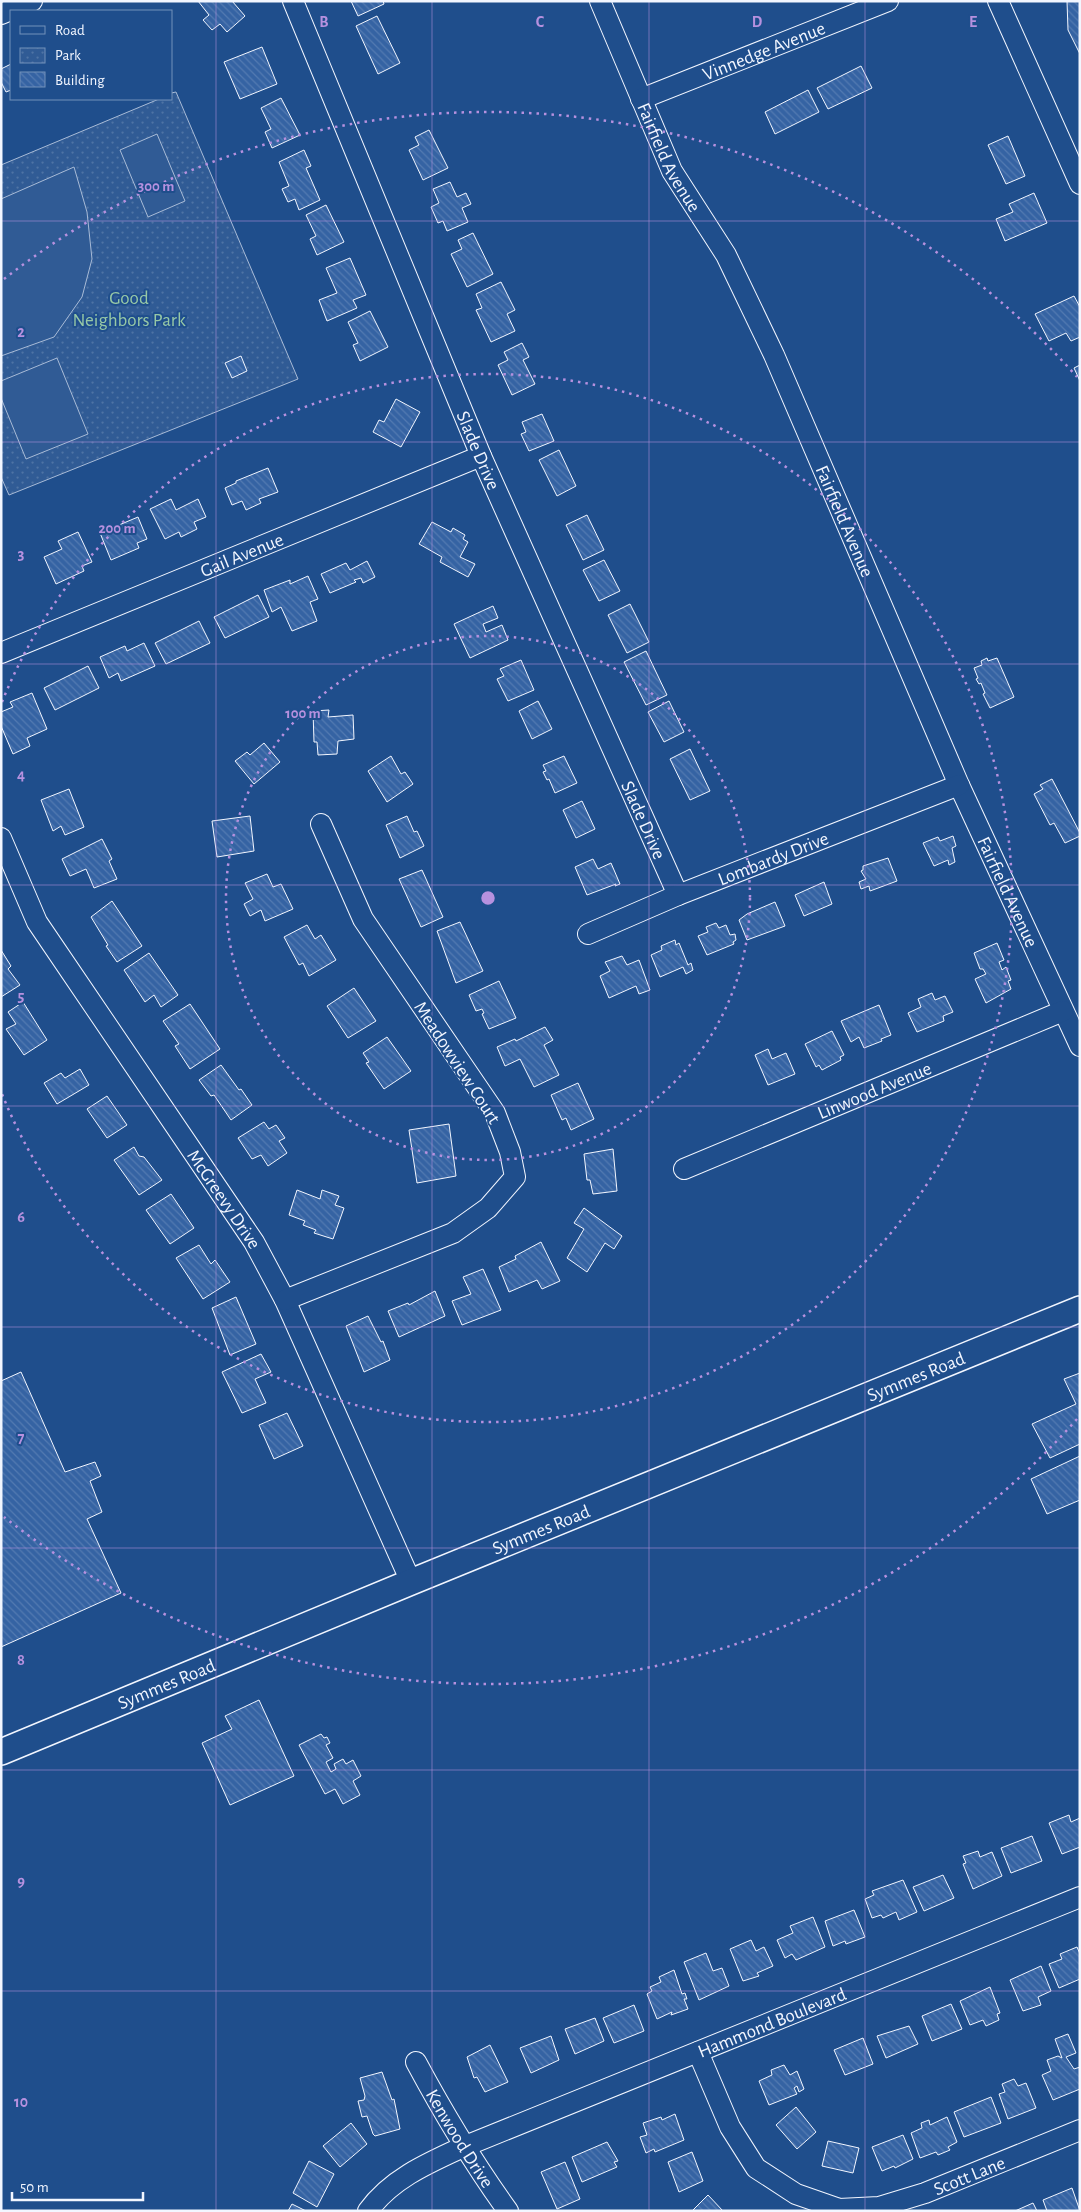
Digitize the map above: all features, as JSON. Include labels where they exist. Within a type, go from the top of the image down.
[{"type":"main road","name":"Symmes Road","points":[[1,1752],[411,1582],[1080,1309]]},
{"type":"street","points":[[11,10],[32,1]]},
{"type":"street","name":"Slade Drive","points":[[293,1],[481,456],[678,895]]},
{"type":"street","name":"Fairfield Avenue","points":[[600,1],[672,172],[726,255],[770,346],[959,785],[1080,1046]]},
{"type":"street","name":"Vinnedge Avenue","points":[[641,99],[888,1]]},
{"type":"street","points":[[998,1],[1080,184]]},
{"type":"street","name":"Gail Avenue","points":[[1,653],[481,456]]},
{"type":"street","name":"Lombardy Drive","points":[[588,934],[678,895],[959,785]]},
{"type":"street","name":"Meadowview Court","points":[[285,1300],[453,1233],[488,1208],[515,1176],[510,1152],[495,1113],[363,919],[322,824]]},
{"type":"street","name":"McGreevy Drive","points":[[1,838],[37,922],[254,1242],[285,1300],[411,1582]]},
{"type":"street","name":"Linwood Avenue","points":[[684,1169],[1063,1011]]},
{"type":"street","name":"Hammond Boulevard","points":[[368,2211],[377,2198],[411,2172],[463,2147],[1080,1897]]},
{"type":"street","name":"Scott Lane","points":[[698,2052],[730,2127],[756,2168],[796,2194],[839,2209],[879,2206],[925,2194],[1080,2130]]},
{"type":"street","name":"Kenwood Drive","points":[[416,2062],[463,2147],[508,2211]]},
{"type":"green space","name":"Good Neighbors Park","points":[[176,92],[298,379],[9,495],[1,477],[1,165],[157,100],[172,100],[172,93]]},
{"type":"green space","points":[[157,134],[185,201],[148,217],[120,150]]},
{"type":"green space","points":[[74,167],[87,212],[92,259],[82,297],[54,337],[1,356],[1,199]]},
{"type":"green space","points":[[57,358],[88,434],[26,459],[1,398],[1,381]]},
{"type":"building","points":[[198,1],[232,1],[245,16],[227,32],[220,24],[212,30],[203,20],[209,15]]},
{"type":"building","points":[[351,1],[383,1],[384,4],[358,16]]},
{"type":"building","points":[[1067,1],[1080,1],[1080,54],[1068,30]]},
{"type":"building","points":[[377,16],[400,63],[378,74],[356,26]]},
{"type":"building","points":[[262,47],[277,84],[240,99],[224,62]]},
{"type":"building","points":[[10,64],[10,90],[6,92],[1,82],[1,69]]},
{"type":"building","points":[[861,66],[872,88],[828,109],[817,88]]},
{"type":"building","points":[[808,90],[819,112],[775,134],[765,112]]},
{"type":"building","points":[[281,98],[300,135],[272,148],[265,132],[271,129],[261,108]]},
{"type":"building","points":[[429,130],[448,168],[423,180],[409,150],[419,145],[415,137]]},
{"type":"building","points":[[1008,136],[1025,176],[1006,184],[988,145]]},
{"type":"building","points":[[304,150],[311,166],[306,168],[320,200],[299,210],[295,199],[288,202],[282,189],[289,186],[279,162]]},
{"type":"building","points":[[450,182],[457,197],[466,193],[471,204],[462,208],[468,222],[447,231],[443,221],[438,223],[431,207],[439,203],[433,189]]},
{"type":"building","points":[[1034,193],[1047,223],[1005,241],[996,219],[1013,212],[1009,204]]},
{"type":"building","points":[[326,205],[344,242],[317,255],[310,239],[316,236],[306,215]]},
{"type":"building","points":[[473,233],[493,274],[467,287],[451,254],[462,249],[458,240]]},
{"type":"building","points":[[350,258],[366,295],[353,300],[357,308],[327,321],[319,300],[337,293],[326,268]]},
{"type":"building","points":[[501,282],[515,310],[507,314],[515,331],[491,342],[476,310],[482,308],[476,294]]},
{"type":"building","points":[[1074,296],[1080,307],[1080,337],[1071,341],[1066,333],[1049,341],[1035,314]]},
{"type":"building","points":[[370,311],[388,347],[360,361],[353,345],[358,343],[348,322]]},
{"type":"building","points":[[522,343],[529,357],[523,360],[535,384],[512,395],[498,365],[508,360],[504,352]]},
{"type":"building","points":[[241,356],[247,371],[232,378],[225,363]]},
{"type":"building","points":[[1080,365],[1080,381],[1074,368]]},
{"type":"building","points":[[396,399],[420,412],[401,447],[373,432],[379,420],[384,422]]},
{"type":"building","points":[[542,414],[554,441],[529,451],[521,434],[526,432],[522,422]]},
{"type":"building","points":[[559,450],[576,486],[557,496],[539,460]]},
{"type":"building","points":[[268,468],[278,492],[259,499],[261,503],[246,510],[242,501],[232,505],[225,488],[236,483],[236,481]]},
{"type":"building","points":[[171,499],[176,510],[198,499],[206,517],[194,522],[197,529],[181,537],[179,532],[165,539],[150,509]]},
{"type":"building","points":[[587,515],[604,550],[583,560],[566,525]]},
{"type":"building","points":[[138,517],[147,539],[137,543],[139,548],[111,560],[100,533]]},
{"type":"building","points":[[432,522],[451,532],[453,528],[465,535],[463,539],[468,542],[460,557],[475,564],[468,577],[440,562],[442,557],[419,544]]},
{"type":"building","points":[[78,532],[92,562],[82,566],[84,571],[56,584],[44,557],[62,549],[58,541]]},
{"type":"building","points":[[604,560],[620,591],[599,601],[583,570]]},
{"type":"building","points":[[367,561],[375,577],[363,583],[361,578],[354,580],[356,582],[330,593],[321,574],[346,563],[350,570]]},
{"type":"building","points":[[308,576],[318,599],[310,602],[317,621],[292,631],[281,607],[272,612],[264,590],[290,580],[290,584]]},
{"type":"building","points":[[258,595],[269,617],[225,638],[214,617]]},
{"type":"building","points":[[630,604],[649,642],[627,653],[608,615]]},
{"type":"building","points":[[493,606],[498,618],[483,624],[486,632],[502,625],[508,640],[470,658],[454,624]]},
{"type":"building","points":[[199,621],[210,643],[166,664],[155,643]]},
{"type":"building","points":[[144,643],[155,666],[121,681],[118,673],[109,678],[100,657],[125,646],[127,651]]},
{"type":"building","points":[[646,651],[667,695],[646,705],[624,662]]},
{"type":"building","points":[[987,658],[988,661],[997,658],[1014,697],[990,708],[983,694],[985,693],[981,683],[979,684],[976,679],[978,678],[974,668],[982,665],[981,661]]},
{"type":"building","points":[[521,660],[534,690],[508,701],[497,679],[504,676],[500,669]]},
{"type":"building","points":[[88,666],[99,688],[55,710],[44,688]]},
{"type":"building","points":[[32,693],[47,729],[27,738],[30,746],[13,754],[1,726],[1,712],[13,707],[10,702]]},
{"type":"building","points":[[538,701],[552,729],[532,739],[519,711]]},
{"type":"building","points":[[669,701],[684,732],[664,742],[648,712]]},
{"type":"building","points":[[329,710],[328,717],[353,715],[354,739],[338,741],[337,754],[318,755],[317,742],[314,742],[313,711]]},
{"type":"building","points":[[264,743],[280,762],[254,784],[235,761],[247,752],[250,755]]},
{"type":"building","points":[[690,749],[710,791],[690,800],[670,759]]},
{"type":"building","points":[[391,756],[401,774],[405,772],[413,784],[387,802],[368,771]]},
{"type":"building","points":[[564,756],[577,783],[555,793],[549,779],[547,780],[543,772],[546,771],[543,765]]},
{"type":"building","points":[[1052,779],[1080,833],[1080,836],[1065,843],[1054,823],[1050,825],[1034,794],[1043,789],[1040,785]]},
{"type":"building","points":[[69,789],[84,827],[65,835],[61,826],[53,831],[41,800]]},
{"type":"building","points":[[582,801],[595,829],[576,838],[563,810]]},
{"type":"building","points":[[250,816],[254,851],[217,857],[212,821]]},
{"type":"building","points":[[407,816],[414,832],[417,831],[424,846],[400,858],[386,825]]},
{"type":"building","points":[[953,836],[956,846],[952,848],[955,862],[949,865],[948,860],[934,866],[923,843],[938,837],[940,841]]},
{"type":"building","points":[[102,839],[112,859],[109,861],[117,879],[94,888],[86,869],[70,876],[62,859]]},
{"type":"building","points":[[888,858],[897,881],[870,891],[869,886],[861,889],[859,882],[866,879],[861,871],[863,866]]},
{"type":"building","points":[[593,859],[598,869],[611,863],[620,884],[587,895],[575,867]]},
{"type":"building","points":[[422,870],[443,917],[421,927],[399,879]]},
{"type":"building","points":[[267,874],[273,887],[281,884],[293,909],[265,921],[261,910],[250,916],[244,904],[253,899],[245,883]]},
{"type":"building","points":[[824,882],[832,904],[804,916],[795,895]]},
{"type":"building","points":[[112,901],[142,946],[117,962],[106,946],[108,945],[91,917]]},
{"type":"building","points":[[775,902],[785,926],[747,940],[739,920],[747,914]]},
{"type":"building","points":[[460,922],[483,971],[456,983],[437,931]]},
{"type":"building","points":[[716,923],[719,928],[726,925],[730,935],[735,934],[736,940],[733,942],[734,944],[707,955],[698,936],[708,932],[706,927]]},
{"type":"building","points":[[307,925],[315,939],[321,935],[336,960],[309,976],[303,963],[299,965],[284,937]]},
{"type":"building","points":[[675,940],[676,945],[679,943],[688,965],[691,963],[693,970],[686,974],[683,967],[660,977],[651,955],[662,950],[661,946]]},
{"type":"building","points":[[997,943],[1004,960],[999,962],[1002,970],[1006,967],[1011,980],[1008,981],[1011,989],[986,1003],[975,979],[986,974],[983,969],[980,969],[974,953]]},
{"type":"building","points":[[1,950],[11,966],[8,969],[20,985],[1,997]]},
{"type":"building","points":[[149,953],[178,995],[161,1007],[154,995],[145,1002],[124,970]]},
{"type":"building","points":[[622,956],[627,965],[639,960],[650,990],[639,994],[636,986],[609,998],[600,976],[610,971],[605,962]]},
{"type":"building","points":[[499,981],[516,1018],[489,1029],[482,1014],[484,1013],[482,1009],[476,1011],[469,995]]},
{"type":"building","points":[[354,988],[376,1021],[348,1038],[327,1006]]},
{"type":"building","points":[[932,993],[935,1000],[945,996],[953,1012],[943,1016],[944,1021],[917,1032],[908,1013],[921,1007],[918,999]]},
{"type":"building","points":[[23,1002],[47,1040],[24,1055],[6,1029],[16,1024],[8,1012]]},
{"type":"building","points":[[190,1004],[220,1049],[190,1069],[175,1046],[179,1044],[163,1021]]},
{"type":"building","points":[[879,1005],[891,1035],[881,1039],[882,1041],[864,1048],[859,1037],[851,1042],[841,1021]]},
{"type":"building","points":[[545,1027],[553,1040],[544,1045],[559,1075],[534,1087],[520,1059],[505,1066],[497,1047],[515,1039],[516,1041]]},
{"type":"building","points":[[832,1031],[844,1055],[840,1057],[841,1060],[822,1070],[819,1065],[816,1067],[805,1044]]},
{"type":"building","points":[[387,1037],[411,1071],[384,1089],[366,1063],[369,1062],[363,1053]]},
{"type":"building","points":[[768,1049],[772,1059],[786,1053],[795,1074],[768,1085],[755,1055]]},
{"type":"building","points":[[221,1065],[252,1105],[231,1120],[214,1095],[211,1096],[199,1080]]},
{"type":"building","points":[[80,1069],[89,1085],[57,1104],[44,1083],[61,1073],[65,1078]]},
{"type":"building","points":[[578,1083],[594,1119],[571,1130],[566,1118],[562,1120],[551,1095]]},
{"type":"building","points":[[107,1096],[127,1125],[107,1138],[87,1109]]},
{"type":"building","points":[[264,1122],[269,1129],[276,1125],[285,1138],[279,1141],[287,1153],[268,1166],[261,1155],[252,1159],[238,1138]]},
{"type":"building","points":[[449,1124],[456,1176],[417,1183],[409,1130]]},
{"type":"building","points":[[134,1147],[139,1156],[144,1157],[162,1180],[139,1195],[114,1160]]},
{"type":"building","points":[[613,1149],[617,1191],[593,1194],[590,1180],[587,1180],[584,1154]]},
{"type":"building","points":[[297,1190],[320,1199],[322,1190],[339,1196],[335,1205],[344,1208],[333,1239],[314,1233],[316,1230],[303,1225],[305,1221],[289,1215]]},
{"type":"building","points":[[171,1194],[194,1228],[170,1244],[146,1210]]},
{"type":"building","points":[[584,1208],[622,1236],[614,1249],[605,1243],[587,1272],[567,1258],[584,1229],[574,1223]]},
{"type":"building","points":[[541,1242],[560,1281],[542,1289],[537,1280],[509,1292],[499,1267],[516,1259],[515,1256]]},
{"type":"building","points":[[199,1245],[211,1264],[215,1260],[230,1282],[203,1299],[176,1258]]},
{"type":"building","points":[[483,1269],[501,1310],[462,1325],[452,1301],[471,1294],[463,1277]]},
{"type":"building","points":[[435,1291],[445,1316],[399,1337],[388,1311],[408,1303],[409,1305]]},
{"type":"building","points":[[236,1297],[256,1344],[230,1355],[212,1308]]},
{"type":"building","points":[[368,1316],[381,1342],[383,1341],[390,1360],[364,1372],[346,1326]]},
{"type":"building","points":[[261,1354],[271,1372],[255,1379],[266,1403],[242,1413],[222,1372]]},
{"type":"building","points":[[21,1372],[65,1472],[95,1462],[101,1476],[90,1481],[102,1512],[87,1519],[121,1593],[1,1647],[1,1381]]},
{"type":"building","points":[[1080,1373],[1080,1444],[1050,1458],[1032,1424],[1076,1404],[1064,1379]]},
{"type":"building","points":[[287,1413],[303,1446],[274,1459],[259,1425]]},
{"type":"building","points":[[1080,1456],[1080,1500],[1047,1514],[1031,1479]]},
{"type":"building","points":[[259,1700],[294,1776],[230,1805],[202,1743],[232,1729],[225,1716]]},
{"type":"building","points":[[321,1734],[324,1738],[327,1737],[330,1743],[326,1745],[333,1758],[326,1762],[331,1772],[336,1769],[334,1764],[343,1759],[346,1764],[353,1760],[361,1776],[353,1781],[360,1795],[343,1804],[335,1789],[325,1794],[299,1745]]},
{"type":"building","points":[[1069,1815],[1071,1822],[1080,1818],[1080,1847],[1062,1854],[1049,1823]]},
{"type":"building","points":[[1032,1836],[1042,1861],[1011,1873],[1001,1848]]},
{"type":"building","points":[[978,1851],[980,1857],[992,1852],[1002,1876],[973,1889],[963,1864],[966,1863],[963,1856]]},
{"type":"building","points":[[943,1875],[954,1898],[924,1911],[913,1887]]},
{"type":"building","points":[[903,1880],[917,1912],[899,1920],[896,1912],[883,1918],[881,1915],[872,1918],[865,1899],[874,1895],[872,1891]]},
{"type":"building","points":[[854,1910],[865,1937],[846,1944],[845,1941],[833,1946],[825,1921]]},
{"type":"building","points":[[813,1917],[825,1947],[796,1960],[792,1954],[785,1958],[777,1940],[793,1933],[790,1926]]},
{"type":"building","points":[[751,1940],[756,1951],[764,1947],[773,1966],[757,1973],[759,1976],[743,1981],[730,1949]]},
{"type":"building","points":[[1077,1947],[1080,1954],[1080,1979],[1059,1988],[1049,1964],[1062,1959],[1060,1954]]},
{"type":"building","points":[[706,1953],[713,1971],[722,1968],[729,1986],[699,2000],[684,1962]]},
{"type":"building","points":[[1041,1966],[1051,1991],[1038,1997],[1041,2005],[1023,2011],[1010,1980]]},
{"type":"building","points":[[674,1970],[682,1994],[685,1993],[687,1999],[684,1999],[688,2009],[671,2015],[672,2012],[657,2019],[647,1994],[652,1991],[650,1987],[661,1982],[659,1977]]},
{"type":"building","points":[[990,1987],[1000,2013],[997,2014],[999,2020],[986,2026],[983,2020],[970,2025],[960,2001]]},
{"type":"building","points":[[951,2004],[962,2029],[932,2041],[922,2016]]},
{"type":"building","points":[[634,2005],[644,2031],[614,2043],[603,2018]]},
{"type":"building","points":[[595,2018],[604,2041],[575,2054],[565,2029]]},
{"type":"building","points":[[909,2026],[918,2044],[886,2058],[877,2036]]},
{"type":"building","points":[[1068,2034],[1076,2053],[1066,2057],[1074,2069],[1080,2067],[1080,2089],[1053,2100],[1042,2075],[1051,2071],[1047,2060],[1058,2056],[1062,2058],[1055,2039]]},
{"type":"building","points":[[551,2036],[559,2060],[531,2073],[520,2048]]},
{"type":"building","points":[[863,2038],[873,2064],[845,2075],[834,2050]]},
{"type":"building","points":[[490,2045],[508,2082],[485,2092],[477,2077],[474,2078],[467,2057]]},
{"type":"building","points":[[784,2065],[790,2075],[797,2071],[804,2089],[799,2092],[797,2086],[794,2088],[797,2094],[769,2105],[759,2081],[772,2075],[771,2070]]},
{"type":"building","points":[[382,2072],[392,2100],[394,2099],[400,2129],[375,2136],[367,2116],[362,2117],[358,2101],[364,2100],[365,2096],[360,2078]]},
{"type":"building","points":[[1014,2079],[1018,2086],[1026,2083],[1036,2108],[1008,2119],[999,2094],[1005,2092],[1002,2084]]},
{"type":"building","points":[[991,2097],[1001,2123],[964,2137],[954,2112]]},
{"type":"building","points":[[796,2107],[816,2132],[797,2149],[776,2125]]},
{"type":"building","points":[[675,2114],[684,2140],[655,2152],[654,2149],[646,2153],[640,2137],[647,2135],[643,2123],[661,2117],[662,2120]]},
{"type":"building","points":[[947,2117],[957,2142],[948,2147],[950,2150],[938,2155],[936,2152],[920,2158],[911,2133],[922,2128],[921,2123],[929,2120],[930,2125]]},
{"type":"building","points":[[351,2123],[367,2144],[340,2167],[323,2146]]},
{"type":"building","points":[[903,2135],[913,2159],[895,2168],[894,2166],[882,2171],[872,2147]]},
{"type":"building","points":[[828,2141],[859,2148],[853,2173],[822,2166]]},
{"type":"building","points":[[607,2142],[618,2161],[614,2162],[617,2167],[582,2182],[572,2157]]},
{"type":"building","points":[[692,2152],[703,2181],[679,2192],[668,2162]]},
{"type":"building","points":[[309,2161],[334,2174],[317,2207],[293,2193]]},
{"type":"building","points":[[565,2162],[580,2199],[557,2209],[541,2172]]},
{"type":"building","points":[[1072,2188],[1080,2211],[1047,2211],[1043,2200]]},
{"type":"building","points":[[708,2195],[723,2211],[692,2211]]},
{"type":"building","points":[[1033,2203],[1037,2211],[1015,2211]]},
{"type":"building","points":[[292,2204],[306,2211],[288,2211]]}]
